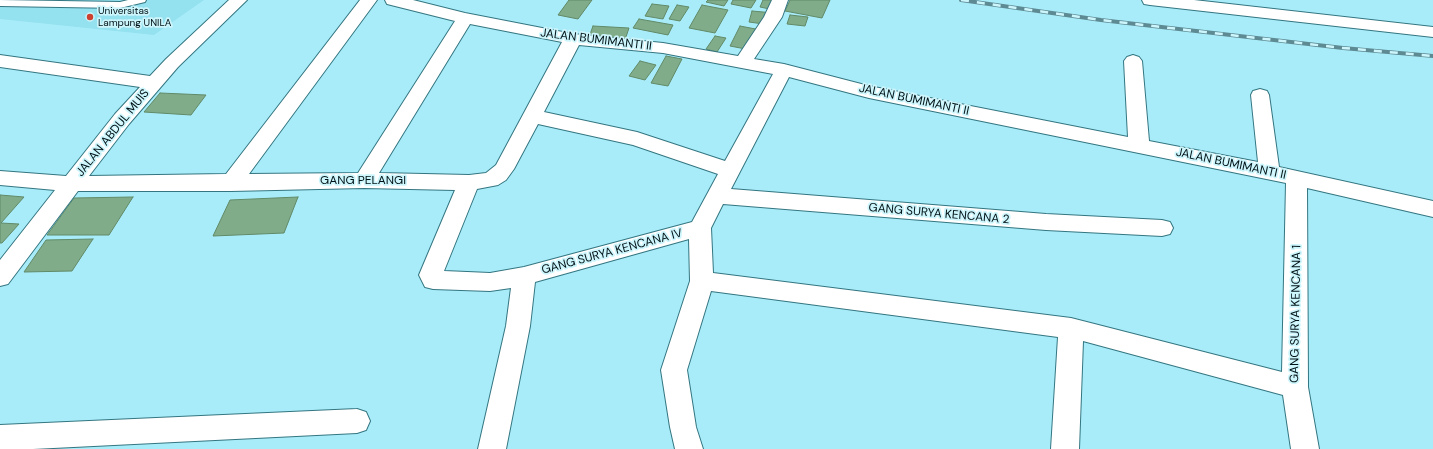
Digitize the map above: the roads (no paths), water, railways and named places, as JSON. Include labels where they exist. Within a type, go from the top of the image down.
[{"type":"street","name":"JALAN ABDUL MUIS","points":[[0,277],[122,119],[172,63],[239,0]]},
{"type":"street","points":[[231,183],[369,0]]},
{"type":"street","name":"JALAN BUMIMANTI II","points":[[393,0],[465,18],[573,40],[663,48],[784,70],[869,92],[1269,172],[1433,210]]},
{"type":"street","points":[[742,63],[773,17],[780,0]]},
{"type":"street","points":[[1150,0],[1433,32]]},
{"type":"street","points":[[364,180],[465,18]]},
{"type":"street","name":"GANG PELANGI","points":[[0,178],[71,184],[364,180],[469,183],[491,180],[499,176],[504,169],[573,40]]},
{"type":"street","points":[[0,61],[154,83]]},
{"type":"street","points":[[1133,61],[1138,145]]},
{"type":"street","points":[[689,449],[683,427],[674,370],[702,281],[700,228],[784,70]]},
{"type":"street","points":[[1260,95],[1269,172]]},
{"type":"street","points":[[532,116],[637,138],[731,171]]},
{"type":"street","name":"GANG SURYA KENCANA 1","points":[[1297,179],[1294,387],[1305,449]]},
{"type":"street","name":"GANG SURYA KENCANA IV","points":[[469,183],[434,274],[490,282],[524,276],[700,228]]},
{"type":"street","name":"GANG SURYA KENCANA 2","points":[[717,196],[1046,222],[1162,228]]},
{"type":"street","points":[[492,449],[518,326],[524,276]]},
{"type":"street","points":[[702,281],[1071,328],[1294,387]]},
{"type":"street","points":[[1065,449],[1071,328]]},
{"type":"street","points":[[0,438],[357,421]]},
{"type":"lane","points":[[0,3],[123,2],[141,0]]},
{"type":"railway","points":[[961,0],[1101,20],[1343,48],[1433,56]]},
{"type":"place","name":"Universitas Lampung UNILA","points":[[90,17]]}]
